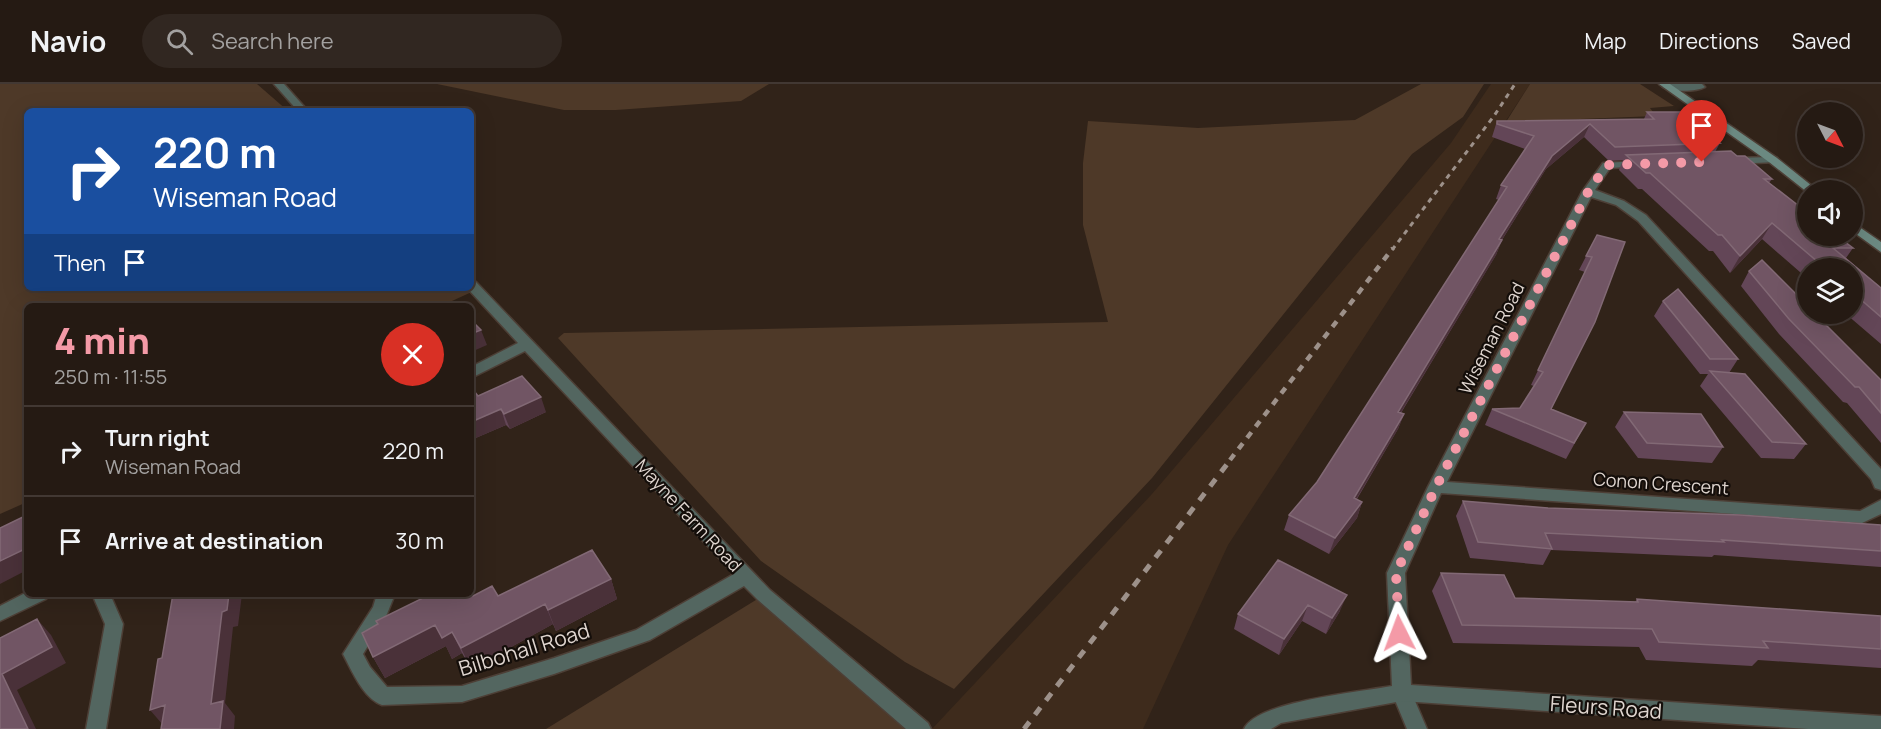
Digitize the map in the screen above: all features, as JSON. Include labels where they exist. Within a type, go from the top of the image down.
[{"type":"main road","points":[[1666,85],[1798,180]]},
{"type":"main road","points":[[1863,234],[1881,248]]},
{"type":"street","points":[[279,84],[300,108]]},
{"type":"street","points":[[1666,85],[1700,87],[1694,84]]},
{"type":"street","points":[[1714,162],[1773,160]]},
{"type":"street","name":"Wiseman Road","points":[[1417,729],[1402,693],[1396,573],[1436,487],[1588,192],[1607,165],[1654,164]]},
{"type":"street","points":[[1588,192],[1620,202],[1642,218],[1871,468],[1879,477],[1881,484]]},
{"type":"street","name":"Mayne Farm Road","points":[[474,288],[764,595],[921,729]]},
{"type":"street","points":[[474,371],[528,344]]},
{"type":"street","name":"Conon Crescent","points":[[1436,487],[1862,517],[1881,506]]},
{"type":"street","name":"Bilbohall Road","points":[[385,597],[381,609],[353,654],[363,673],[382,696],[462,694],[554,666],[642,635],[746,576]]},
{"type":"street","points":[[0,614],[34,597]]},
{"type":"street","points":[[96,729],[114,624],[102,597]]},
{"type":"street","name":"Fleurs Road","points":[[1254,729],[1277,715],[1402,693],[1881,725]]},
{"type":"shaded area","points":[[0,84],[257,84],[285,108],[24,108],[24,291],[474,291],[448,303],[24,303],[24,503],[0,514]]},
{"type":"shaded area","points":[[437,84],[769,84],[741,101],[616,110],[564,110]]},
{"type":"shaded area","points":[[1421,84],[1484,84],[1463,117],[1412,154],[1152,478],[954,689],[905,662],[761,561],[558,338],[564,333],[1108,322],[1083,225],[1083,163],[1088,121],[1198,128],[1355,120]]},
{"type":"shaded area","points":[[1491,84],[1530,84],[1228,545],[1143,729],[932,729],[1152,494],[1451,143]]},
{"type":"shaded area","points":[[1530,84],[1640,84],[1674,106],[1650,108],[1656,116],[1506,122]]},
{"type":"shaded area","points":[[764,595],[921,729],[546,729]]},
{"type":"building","points":[[1647,112],[1683,112],[1720,143],[1615,147],[1590,124],[1552,156],[1499,239],[1502,240],[1398,412],[1404,414],[1354,498],[1362,502],[1335,538],[1289,515],[1317,482],[1507,187],[1501,185],[1534,136],[1497,124],[1497,121],[1654,119]]},
{"type":"building","points":[[1731,151],[1737,156],[1745,156],[1772,179],[1764,179],[1797,204],[1797,244],[1772,223],[1740,256],[1722,235],[1718,235],[1650,173],[1646,173],[1626,155]]},
{"type":"building","points":[[1597,235],[1625,242],[1595,322],[1551,409],[1586,423],[1574,443],[1492,409],[1520,408],[1543,372],[1538,370],[1592,257],[1586,256]]},
{"type":"building","points":[[1799,246],[1850,246],[1853,248],[1833,248],[1845,258],[1813,258]]},
{"type":"building","points":[[1762,260],[1797,295],[1797,324],[1825,324],[1881,380],[1881,413],[1859,387],[1855,387],[1789,319],[1749,271]]},
{"type":"building","points":[[1863,273],[1881,288],[1881,317],[1863,301]]},
{"type":"building","points":[[1678,289],[1738,359],[1710,359],[1663,301]]},
{"type":"building","points":[[474,323],[481,330],[474,333]]},
{"type":"building","points":[[1710,371],[1745,374],[1806,444],[1772,442]]},
{"type":"building","points":[[522,376],[541,397],[504,414],[501,409],[474,421],[474,391],[478,396]]},
{"type":"building","points":[[1624,412],[1701,414],[1723,447],[1647,443]]},
{"type":"building","points":[[1463,501],[1548,508],[1740,515],[1881,525],[1881,551],[1722,540],[1724,542],[1545,533],[1552,549],[1478,542]]},
{"type":"building","points":[[24,516],[24,549],[0,561],[0,528]]},
{"type":"building","points":[[592,550],[611,579],[548,610],[545,604],[461,648],[452,632],[442,638],[435,625],[373,657],[362,633],[378,624],[376,621],[425,597],[474,597],[492,586],[498,596]]},
{"type":"building","points":[[1278,560],[1347,595],[1332,618],[1308,605],[1284,639],[1238,614]]},
{"type":"building","points":[[1441,573],[1504,575],[1515,598],[1638,602],[1637,599],[1881,616],[1881,649],[1763,641],[1768,648],[1659,642],[1652,629],[1462,625]]},
{"type":"building","points":[[172,597],[229,597],[227,610],[222,612],[211,704],[223,701],[220,729],[161,729],[165,705],[150,710],[158,659],[162,658]]},
{"type":"building","points":[[37,619],[52,647],[2,674],[28,729],[0,729],[0,638]]},
{"type":"railway","points":[[1392,250],[1494,116],[1515,84]]},
{"type":"railway","points":[[1230,460],[1393,248]]},
{"type":"railway","points":[[1024,729],[1231,459]]},
{"type":"route","points":[[1399,633],[1396,573],[1436,487],[1588,192],[1607,165],[1702,162]]}]
